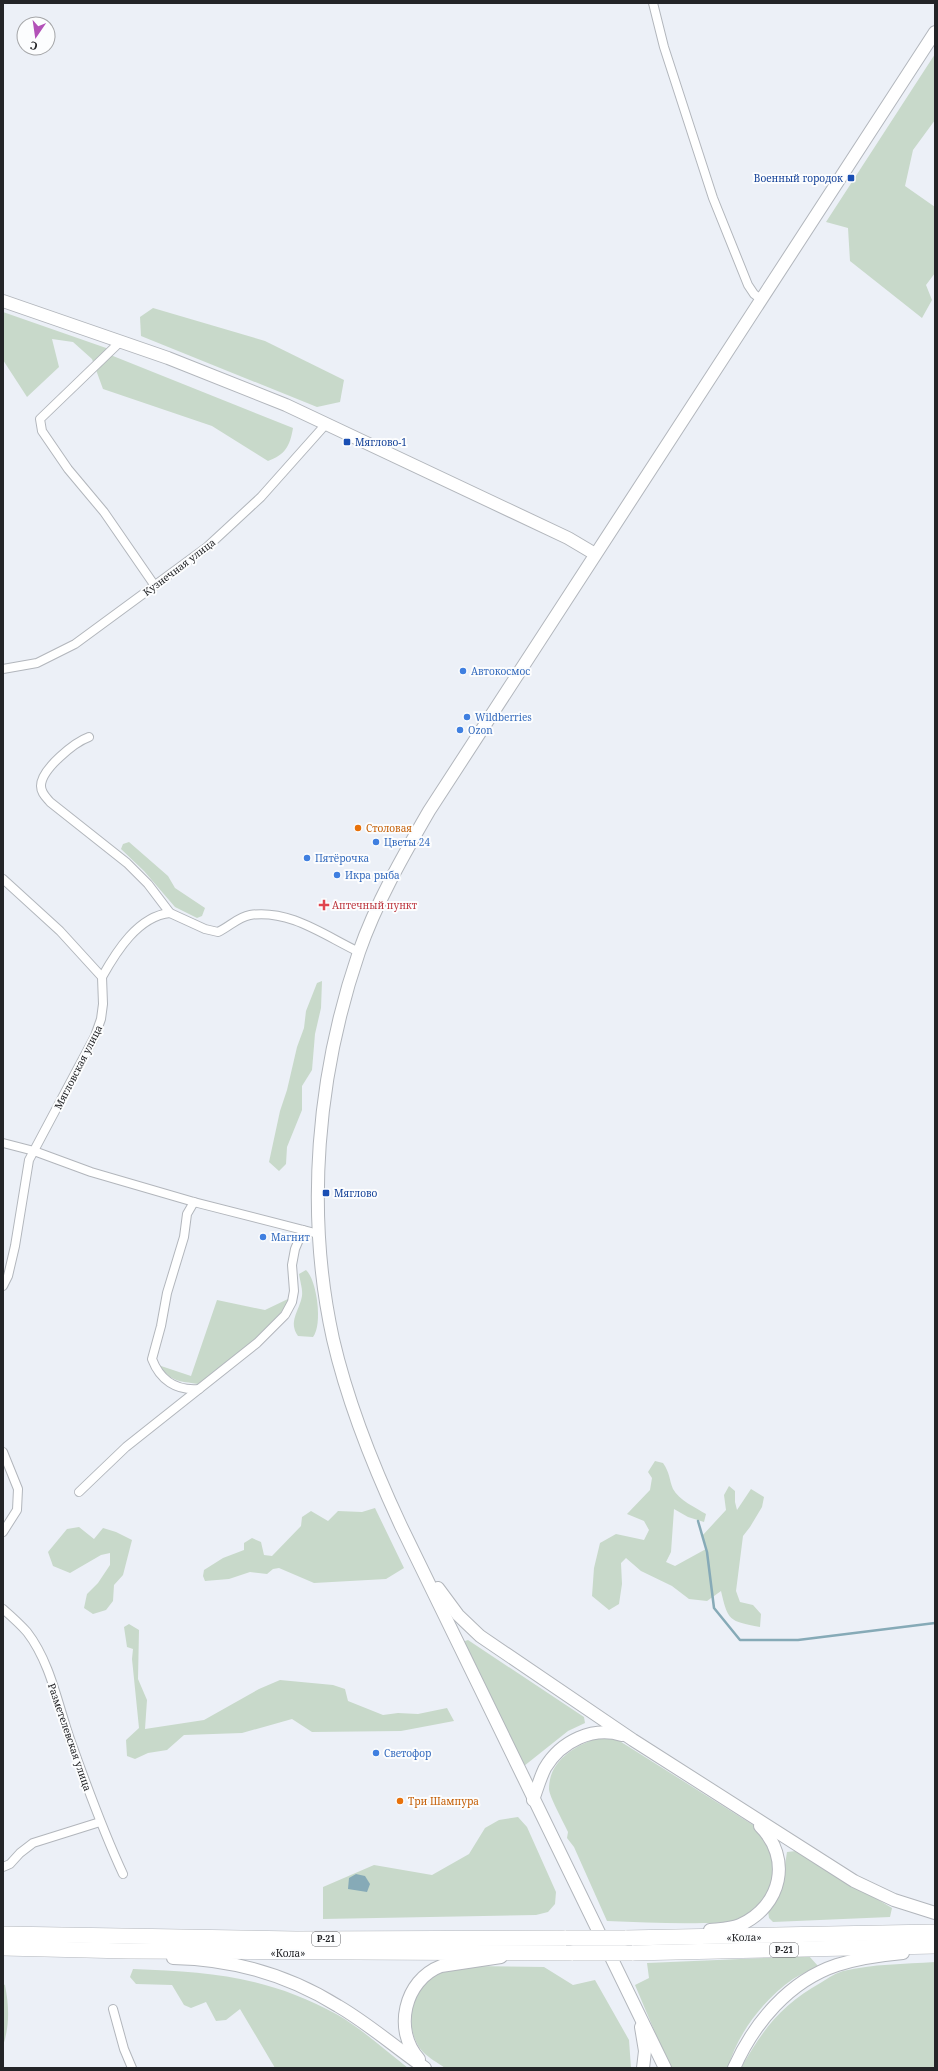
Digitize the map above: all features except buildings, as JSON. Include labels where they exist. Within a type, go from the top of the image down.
[{"type":"highway","name":"«Кола»","points":[[9,1934],[304,1939],[625,1938],[935,1932]]},
{"type":"highway","name":"«Кола»","points":[[3,1948],[128,1951],[517,1954],[935,1948]]},
{"type":"main road","points":[[664,2068],[420,1566],[369,1454],[348,1391],[333,1339],[325,1298],[319,1234],[319,1149],[326,1087],[340,1020],[359,952],[386,889],[429,810],[935,32]]},
{"type":"main road","points":[[3,301],[121,341],[286,405],[568,538],[595,554]]},
{"type":"main road","points":[[420,1566],[436,1584],[450,1606],[476,1633],[633,1740],[865,1888],[907,1905],[935,1913]]},
{"type":"main road","points":[[534,1800],[548,1764],[570,1743],[586,1735],[598,1732],[615,1733],[633,1740]]},
{"type":"main road","points":[[625,1938],[666,1931],[724,1929],[740,1925],[760,1912],[775,1890],[778,1877],[778,1860],[770,1838],[749,1815]]},
{"type":"main road","points":[[734,2068],[751,2036],[769,2012],[790,1992],[814,1976],[838,1965],[863,1958],[935,1948]]},
{"type":"main road","points":[[128,1951],[145,1957],[180,1958],[229,1964],[287,1980],[338,2006],[426,2068]]},
{"type":"main road","points":[[429,2068],[410,2047],[405,2027],[408,2000],[420,1980],[434,1969],[441,1966],[517,1954]]},
{"type":"main road","points":[[639,2016],[645,2051],[643,2068]]},
{"type":"street","points":[[653,3],[664,47],[713,198],[748,285],[754,294],[762,300]]},
{"type":"street","points":[[121,341],[40,419],[42,431],[68,469],[104,512],[155,586]]},
{"type":"street","name":"Кузнечная улица","points":[[3,669],[37,663],[75,644],[207,547],[261,498],[326,424]]},
{"type":"street","points":[[89,737],[73,746],[48,770],[42,781],[43,794],[50,802],[127,864],[148,884],[170,913],[205,929],[218,932],[234,921],[250,915],[267,914],[286,917],[299,921],[359,952]]},
{"type":"street","points":[[3,879],[56,927],[83,954],[102,977],[112,958],[142,925],[161,914],[170,913]]},
{"type":"street","name":"Мягловская улица","points":[[3,1286],[8,1276],[15,1246],[29,1160],[95,1036],[102,1012],[102,977]]},
{"type":"street","points":[[3,1143],[91,1172],[194,1202],[319,1234]]},
{"type":"street","points":[[194,1202],[187,1214],[184,1237],[167,1294],[152,1359],[159,1375],[166,1382],[186,1388],[199,1389]]},
{"type":"street","points":[[79,1492],[126,1447],[257,1342],[285,1315],[292,1302],[294,1291],[292,1265],[295,1248],[303,1230]]},
{"type":"street","points":[[3,1452],[18,1490],[17,1510],[3,1532]]},
{"type":"street","name":"Разметелевская улица","points":[[3,1609],[27,1632],[38,1652],[58,1699],[65,1727],[100,1822],[123,1874]]},
{"type":"street","points":[[3,1867],[10,1864],[33,1842],[100,1822]]},
{"type":"street","points":[[3,1925],[9,1934]]},
{"type":"street","points":[[113,2009],[124,2049],[132,2068]]},
{"type":"green space","points":[[935,54],[935,120],[913,150],[905,186],[935,207],[935,273],[926,285],[932,300],[922,318],[850,261],[848,228],[826,222]]},
{"type":"green space","points":[[153,308],[265,341],[344,380],[340,402],[317,407],[141,336],[140,317]]},
{"type":"green space","points":[[3,312],[109,349],[108,354],[293,428],[288,445],[283,453],[268,461],[212,426],[103,389],[92,359],[73,342],[52,339],[59,367],[27,397],[3,360]]},
{"type":"green space","points":[[129,842],[168,876],[175,888],[205,908],[202,916],[197,918],[175,907],[144,871],[121,849],[123,844]]},
{"type":"green space","points":[[322,981],[321,1008],[315,1034],[312,1070],[302,1086],[302,1110],[287,1147],[286,1164],[279,1171],[269,1162],[280,1111],[287,1090],[297,1047],[304,1028],[306,1011],[317,983]]},
{"type":"green space","points":[[306,1270],[310,1275],[316,1292],[318,1323],[313,1337],[298,1336],[294,1326],[295,1316],[302,1296],[299,1274]]},
{"type":"green space","points":[[290,1298],[288,1305],[257,1338],[198,1384],[171,1378],[158,1365],[191,1376],[217,1300],[265,1310]]},
{"type":"green space","points":[[655,1461],[663,1463],[673,1489],[679,1497],[706,1514],[704,1522],[688,1517],[674,1509],[671,1552],[666,1562],[675,1566],[706,1549],[702,1536],[726,1510],[724,1495],[729,1486],[735,1491],[737,1510],[751,1489],[764,1497],[762,1507],[743,1536],[736,1591],[740,1602],[753,1605],[761,1614],[760,1627],[742,1623],[732,1618],[728,1614],[721,1591],[707,1601],[689,1599],[672,1586],[641,1571],[626,1558],[621,1563],[622,1584],[619,1604],[609,1610],[592,1596],[594,1568],[600,1543],[616,1534],[644,1540],[649,1530],[644,1521],[627,1514],[650,1490],[652,1478],[648,1472]]},
{"type":"green space","points":[[375,1508],[404,1568],[386,1579],[314,1583],[279,1568],[273,1569],[267,1574],[250,1572],[229,1579],[205,1581],[203,1576],[204,1570],[223,1558],[244,1550],[244,1543],[252,1538],[261,1542],[264,1555],[272,1556],[301,1526],[302,1517],[311,1511],[328,1521],[338,1511],[362,1512]]},
{"type":"green space","points":[[79,1527],[94,1539],[103,1528],[116,1532],[132,1540],[123,1575],[114,1585],[113,1601],[106,1610],[93,1614],[84,1608],[87,1594],[98,1583],[110,1565],[110,1553],[101,1555],[70,1573],[53,1566],[48,1552],[67,1529]]},
{"type":"green space","points":[[129,1624],[139,1630],[138,1679],[147,1700],[145,1729],[204,1720],[259,1689],[280,1680],[333,1685],[345,1689],[348,1701],[383,1715],[398,1713],[418,1714],[447,1708],[454,1721],[401,1731],[312,1732],[292,1719],[242,1733],[184,1735],[167,1750],[148,1753],[135,1759],[127,1756],[126,1740],[139,1728],[132,1659],[133,1649],[127,1647],[124,1627]]},
{"type":"green space","points":[[468,1640],[584,1717],[585,1723],[568,1731],[524,1766],[465,1644],[465,1641]]},
{"type":"green space","points":[[600,1737],[618,1740],[761,1830],[771,1849],[774,1861],[774,1872],[766,1893],[752,1910],[742,1917],[722,1923],[607,1921],[574,1847],[567,1838],[568,1832],[549,1789],[550,1778],[559,1761],[582,1744]]},
{"type":"green space","points":[[518,1817],[527,1827],[556,1892],[555,1904],[548,1912],[536,1915],[323,1919],[323,1887],[374,1865],[432,1875],[469,1854],[485,1828],[499,1820]]},
{"type":"green space","points":[[796,1851],[892,1908],[890,1917],[773,1922],[769,1918],[768,1911],[777,1899],[782,1884],[787,1852]]},
{"type":"green space","points":[[809,1956],[818,1966],[793,1979],[782,1987],[762,2007],[745,2030],[732,2055],[728,2068],[670,2068],[635,1985],[649,1978],[647,1963]]},
{"type":"green space","points":[[935,1962],[935,2068],[741,2068],[757,2041],[775,2019],[796,1999],[832,1976],[843,1971],[866,1967]]},
{"type":"green space","points":[[446,1967],[544,1967],[573,1985],[595,1980],[629,2040],[631,2068],[445,2068],[425,2054],[416,2042],[412,2031],[411,2018],[413,2005],[423,1982],[432,1974]]},
{"type":"green space","points":[[133,1969],[188,1972],[238,1978],[287,1992],[338,2015],[365,2033],[408,2068],[275,2068],[240,2009],[226,2020],[216,2021],[206,2002],[191,2008],[184,2005],[172,1985],[136,1984],[130,1977]]},
{"type":"green space","points":[[3,1984],[5,1985],[8,2015],[7,2030],[3,2046]]},
{"type":"water","points":[[356,1874],[365,1876],[370,1884],[367,1892],[348,1889],[349,1878]]},
{"type":"waterway","points":[[698,1521],[707,1552],[714,1608],[740,1640],[798,1640],[935,1623]]},
{"type":"place","name":"Военный городок","points":[[851,178]]},
{"type":"place","name":"Мяглово-1","points":[[347,442]]},
{"type":"place","name":"Автокосмос","points":[[463,671]]},
{"type":"place","name":"Wildberries","points":[[467,717]]},
{"type":"place","name":"Ozon","points":[[460,730]]},
{"type":"place","name":"Столовая","points":[[358,828]]},
{"type":"place","name":"Цветы 24","points":[[376,842]]},
{"type":"place","name":"Пятёрочка","points":[[307,858]]},
{"type":"place","name":"Икра рыба","points":[[337,875]]},
{"type":"place","name":"Аптечный пункт","points":[[324,905]]},
{"type":"place","name":"Мяглово","points":[[326,1193]]},
{"type":"place","name":"Магнит","points":[[263,1237]]},
{"type":"place","name":"Светофор","points":[[376,1753]]},
{"type":"place","name":"Три Шампура","points":[[400,1801]]}]
